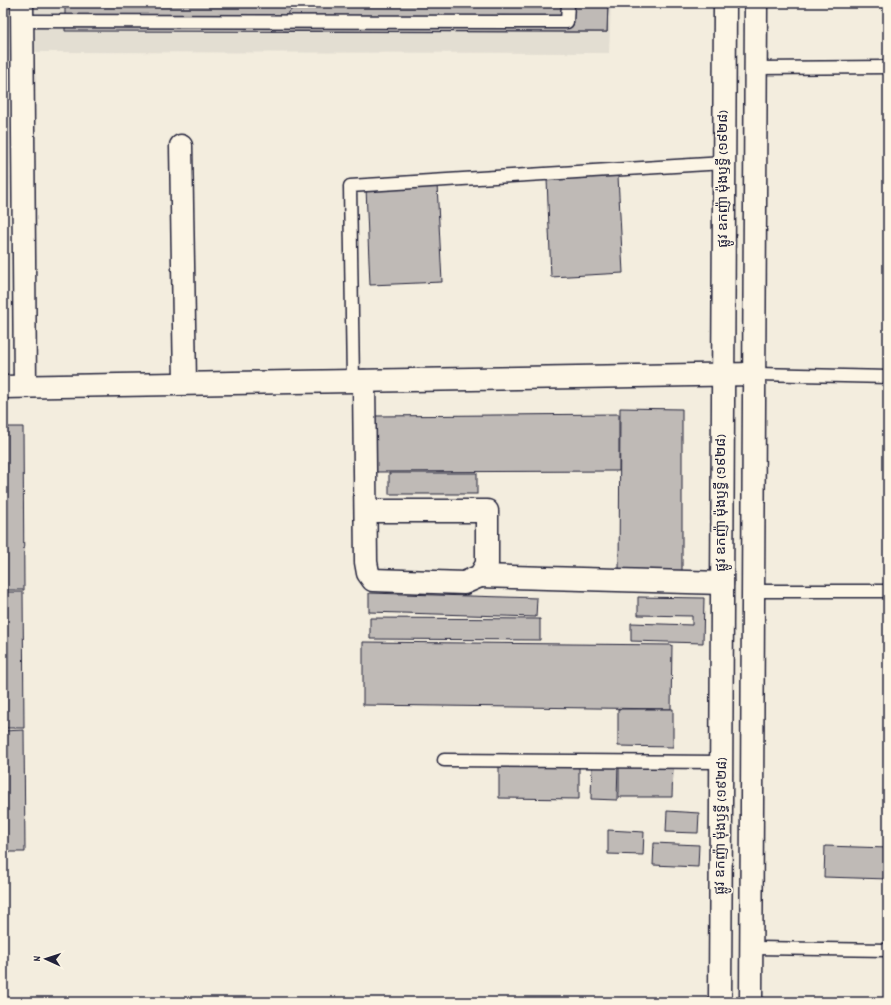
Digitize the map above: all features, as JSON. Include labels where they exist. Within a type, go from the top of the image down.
[{"type":"street","name":"ផ្លូវ ឧកញ៉ា ម៉ុងឫទ្ធី (១៩២៨)","points":[[720,1002],[725,3]]},
{"type":"street","name":"ផ្លូវ ឧកញ៉ា ម៉ុងឫទ្ធី (១៩២៨)","points":[[751,1002],[756,3]]},
{"type":"street","points":[[22,12],[25,386]]},
{"type":"street","points":[[181,146],[185,383]]},
{"type":"street","points":[[3,387],[754,374]]},
{"type":"street","points":[[359,381],[367,511],[366,562],[368,573],[373,580],[464,583],[480,576],[722,582]]},
{"type":"street","points":[[367,511],[486,511],[487,564],[480,576]]},
{"type":"lane","points":[[22,12],[567,22],[568,3]]},
{"type":"lane","points":[[756,68],[888,67]]},
{"type":"lane","points":[[359,381],[350,186],[724,163]]},
{"type":"lane","points":[[754,374],[888,377]]},
{"type":"lane","points":[[753,591],[888,591]]},
{"type":"lane","points":[[444,760],[722,762]]},
{"type":"lane","points":[[752,948],[888,950]]},
{"type":"shaded area","points":[[31,3],[611,3],[609,53],[31,52]]},
{"type":"building","points":[[65,3],[608,3],[607,32],[65,31]]},
{"type":"building","points":[[298,3],[608,3],[607,32],[271,31]]},
{"type":"building","points":[[618,176],[623,273],[551,277],[547,179]]},
{"type":"building","points":[[437,184],[442,282],[370,285],[366,188]]},
{"type":"building","points":[[3,295],[6,295],[5,351],[3,351]]},
{"type":"building","points":[[620,408],[682,409],[682,574],[619,574]]},
{"type":"building","points":[[619,414],[619,471],[374,472],[374,416]]},
{"type":"building","points":[[3,427],[23,427],[24,590],[3,590]]},
{"type":"building","points":[[389,473],[477,473],[477,494],[389,494]]},
{"type":"building","points":[[3,592],[23,592],[24,728],[3,728]]},
{"type":"building","points":[[369,593],[537,598],[536,617],[369,612]]},
{"type":"building","points":[[638,597],[704,598],[703,643],[631,641],[631,623],[692,625],[692,616],[638,615]]},
{"type":"building","points":[[370,618],[540,619],[540,640],[370,639]]},
{"type":"building","points":[[363,642],[672,645],[671,709],[363,705]]},
{"type":"building","points":[[618,709],[673,709],[673,747],[618,746]]},
{"type":"building","points":[[24,730],[25,852],[3,852],[3,731]]},
{"type":"building","points":[[499,762],[579,763],[579,799],[499,798]]},
{"type":"building","points":[[592,763],[618,763],[617,800],[591,799]]},
{"type":"building","points":[[619,763],[673,764],[672,797],[619,797]]},
{"type":"building","points":[[667,811],[699,813],[698,833],[666,832]]},
{"type":"building","points":[[608,830],[644,832],[643,855],[608,854]]},
{"type":"building","points":[[654,843],[699,845],[698,867],[653,865]]},
{"type":"building","points":[[825,846],[888,848],[888,879],[824,877]]}]
